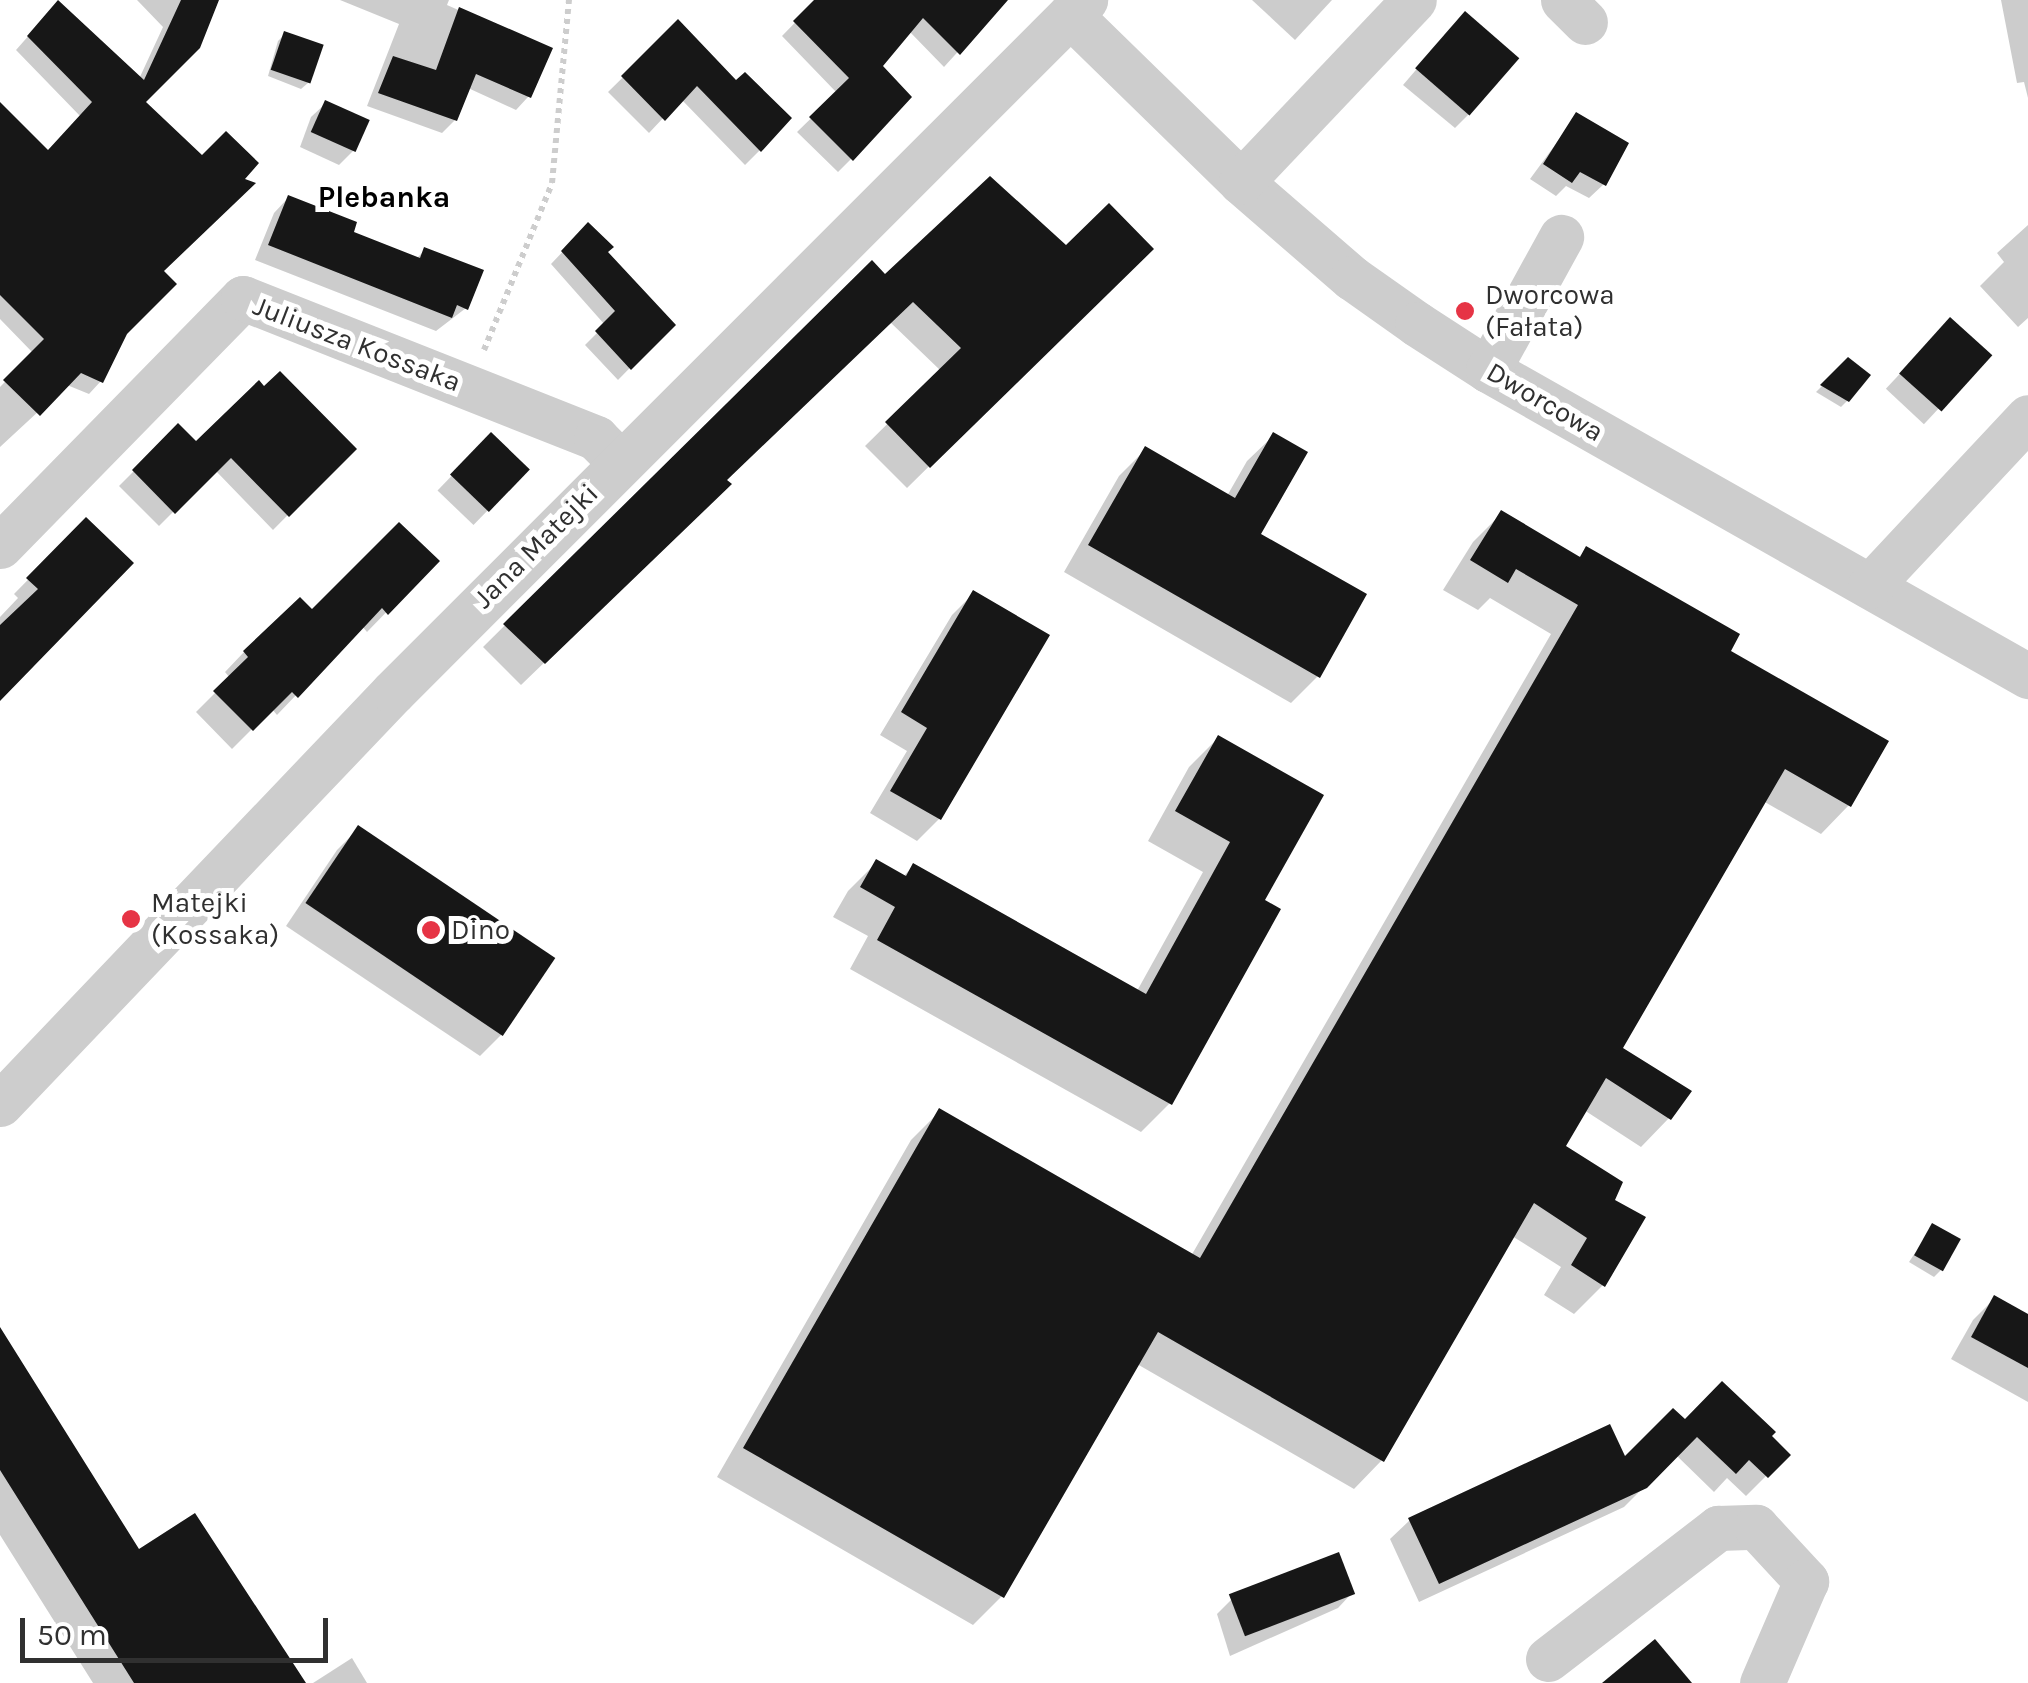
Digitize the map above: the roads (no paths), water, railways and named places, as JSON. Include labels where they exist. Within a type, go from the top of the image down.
[{"type":"street","points":[[1241,182],[1414,0]]},
{"type":"street","name":"Dworcowa","points":[[1078,7],[1241,182],[1352,278],[1488,370],[2028,676]]},
{"type":"street","name":"Jana Matejki","points":[[0,1104],[165,928],[620,462],[1078,7]]},
{"type":"street","points":[[1488,370],[1561,237]]},
{"type":"street","name":"Juliusza Kossaka","points":[[0,546],[243,298],[596,438],[620,462]]},
{"type":"street","points":[[1870,586],[2028,417]]},
{"type":"street","points":[[1548,1659],[1718,1528],[1756,1527],[1806,1581],[1762,1683]]},
{"type":"place","name":"Dworcowa (Fałata)","points":[[1465,311]]},
{"type":"place","name":"Matejki (Kossaka)","points":[[131,919]]},
{"type":"place","name":"Dino","points":[[431,930]]},
{"type":"district","name":"Plebanka","points":[[384,197]]}]
